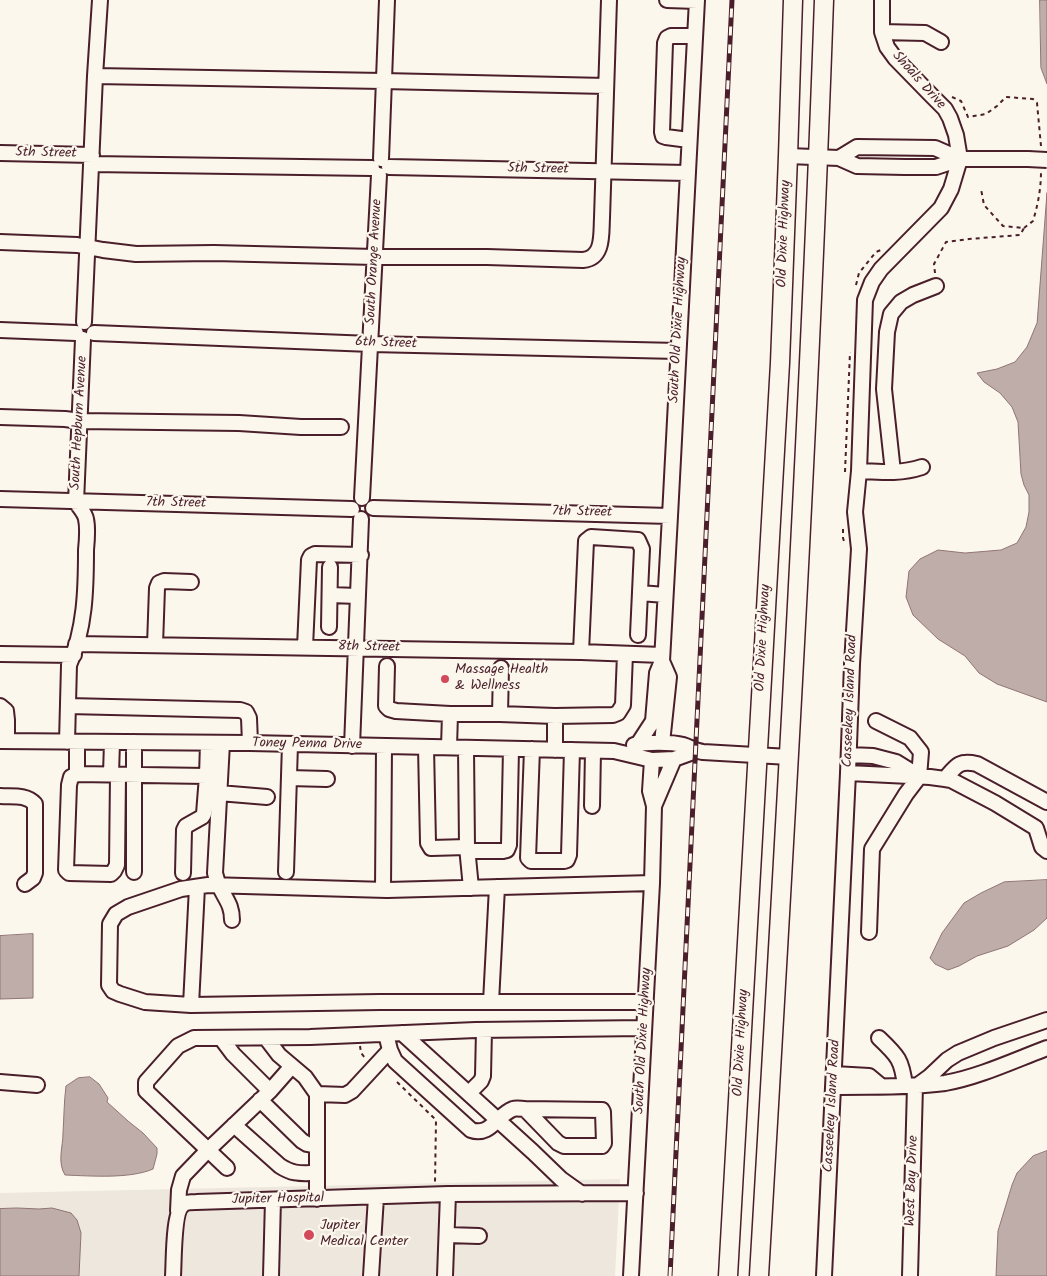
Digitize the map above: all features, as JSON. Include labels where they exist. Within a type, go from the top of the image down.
[{"type":"main road","name":"Old Dixie Highway","points":[[728,1276],[780,363],[793,0]]},
{"type":"main road","points":[[759,1276],[789,757],[819,158],[824,0]]},
{"type":"street","name":"South Hepburn Avenue","points":[[77,774],[68,706],[69,665],[80,630],[84,605],[86,518],[76,502],[100,0]]},
{"type":"street","name":"South Orange Avenue","points":[[362,498],[387,0]]},
{"type":"street","points":[[0,242],[77,245],[136,254],[214,253],[583,260],[592,258],[597,252],[600,243],[609,0]]},
{"type":"street","points":[[668,0],[696,0]]},
{"type":"street","name":"South Old Dixie Highway","points":[[638,744],[653,721],[657,673],[662,658],[696,0]]},
{"type":"street","name":"Shoals Drive","points":[[882,0],[882,32],[887,46],[894,58],[940,105],[950,118],[956,135],[960,159]]},
{"type":"street","name":"Shoals Drive","points":[[882,32],[925,33],[940,42]]},
{"type":"street","points":[[689,140],[666,137],[663,136],[662,132],[665,43],[667,38],[671,36],[694,36]]},
{"type":"street","points":[[95,76],[606,86]]},
{"type":"street","points":[[839,158],[857,147],[896,147],[935,148],[960,159]]},
{"type":"street","points":[[893,167],[899,163],[900,157],[896,147]]},
{"type":"street","name":"5th Street","points":[[0,153],[91,159],[687,173]]},
{"type":"street","points":[[788,156],[839,158],[857,166],[893,167],[936,167],[960,159],[1043,158]]},
{"type":"street","name":"Casseekey Island Road","points":[[824,1276],[859,549],[855,512],[859,471],[865,300],[872,282],[881,269],[941,208],[951,189],[960,159]]},
{"type":"street","points":[[893,472],[884,389],[887,332],[891,314],[901,302],[936,286]]},
{"type":"street","name":"6th Street","points":[[0,330],[371,344],[678,351]]},
{"type":"street","points":[[0,416],[341,427]]},
{"type":"street","points":[[859,471],[893,472],[922,468]]},
{"type":"street","points":[[352,746],[360,555],[353,502],[359,498],[365,498],[371,502],[373,508],[368,517],[356,514]]},
{"type":"street","name":"7th Street","points":[[0,499],[356,514]]},
{"type":"street","name":"7th Street","points":[[373,508],[670,516]]},
{"type":"street","points":[[581,652],[586,541],[592,537],[638,540],[642,548],[638,635]]},
{"type":"street","points":[[305,647],[310,556],[316,554],[360,555]]},
{"type":"street","points":[[329,627],[330,567]]},
{"type":"street","points":[[155,645],[157,588],[159,583],[164,581],[191,582]]},
{"type":"street","points":[[640,593],[665,595]]},
{"type":"street","points":[[330,595],[358,596]]},
{"type":"street","name":"8th Street","points":[[0,654],[155,645],[581,652],[662,658]]},
{"type":"street","points":[[387,666],[386,706],[396,712],[555,716],[613,715],[618,713],[623,706],[625,654]]},
{"type":"street","name":"South Old Dixie Highway","points":[[662,658],[669,677],[662,743]]},
{"type":"street","points":[[500,668],[500,714]]},
{"type":"street","points":[[0,706],[6,711],[7,720],[3,741]]},
{"type":"street","points":[[68,706],[240,710],[246,712],[249,718],[250,743]]},
{"type":"street","points":[[449,747],[450,714]]},
{"type":"street","points":[[555,716],[555,750]]},
{"type":"street","points":[[869,932],[872,850],[906,794],[920,777],[921,752],[910,738],[876,721]]},
{"type":"street","name":"Toney Penna Drive","points":[[3,741],[250,743],[614,751],[652,760],[674,759],[696,751]]},
{"type":"street","points":[[112,742],[115,774],[117,865],[110,874],[69,873],[66,870],[68,785],[71,778],[77,774],[115,774],[207,776]]},
{"type":"street","points":[[134,742],[134,872]]},
{"type":"street","points":[[183,874],[184,830],[186,826],[204,814],[207,776],[215,743]]},
{"type":"street","points":[[215,743],[219,793],[215,873],[219,885],[230,903],[232,920]]},
{"type":"street","name":"Toney Penna Drive","points":[[614,751],[638,744],[662,743],[684,745],[696,751],[789,757]]},
{"type":"street","points":[[286,872],[290,744]]},
{"type":"street","points":[[383,890],[384,746]]},
{"type":"street","points":[[426,747],[428,843],[431,848],[503,851],[507,850],[509,845],[511,749]]},
{"type":"street","points":[[466,748],[468,849],[472,888]]},
{"type":"street","points":[[532,749],[528,858],[531,861],[564,861],[567,860],[569,855],[572,750]]},
{"type":"street","points":[[592,806],[593,751]]},
{"type":"street","points":[[849,755],[873,756],[896,762],[920,777]]},
{"type":"street","name":"South Old Dixie Highway","points":[[654,806],[674,759]]},
{"type":"street","name":"South Old Dixie Highway","points":[[631,1276],[652,883],[654,806],[650,791],[652,760]]},
{"type":"street","points":[[945,779],[957,765],[966,762],[977,764],[1047,802]]},
{"type":"street","points":[[848,773],[930,776],[951,780],[995,803],[1036,828],[1042,847],[1047,851]]},
{"type":"street","points":[[289,778],[327,779]]},
{"type":"street","points":[[219,793],[267,797]]},
{"type":"street","points":[[0,796],[26,797],[35,804],[35,873],[33,878],[25,884]]},
{"type":"street","points":[[646,1002],[380,1002],[191,1005],[145,1002],[113,991],[109,985],[110,924],[116,914],[128,907],[181,889],[219,885],[383,890],[652,883]]},
{"type":"street","points":[[191,1005],[197,887]]},
{"type":"street","points":[[491,1002],[497,887]]},
{"type":"street","points":[[910,1086],[929,1077],[947,1060],[958,1053],[994,1038],[1047,1020]]},
{"type":"street","points":[[227,1168],[146,1091],[146,1082],[178,1046],[194,1038],[266,1038],[484,1030],[644,1028]]},
{"type":"street","points":[[468,1093],[484,1076],[484,1030]]},
{"type":"street","points":[[402,1033],[561,1179],[582,1194]]},
{"type":"street","points":[[386,1034],[395,1061],[471,1130],[478,1132],[486,1131],[497,1119],[514,1109],[525,1109],[602,1110],[604,1143],[602,1146],[564,1146],[558,1143],[525,1109]]},
{"type":"street","points":[[221,1038],[302,1141],[317,1146]]},
{"type":"street","points":[[266,1038],[279,1055],[305,1077],[317,1094],[318,1199]]},
{"type":"street","name":"West Bay Drive","points":[[879,1038],[896,1054],[910,1086],[910,1276]]},
{"type":"street","points":[[834,1080],[869,1076],[881,1086],[910,1086],[947,1082],[975,1075],[1047,1048]]},
{"type":"street","points":[[317,1094],[345,1095],[352,1091],[390,1050]]},
{"type":"street","points":[[173,1276],[178,1190],[183,1176],[292,1066]]},
{"type":"street","points":[[0,1082],[37,1085]]},
{"type":"street","points":[[234,1125],[280,1166],[296,1173],[317,1174]]},
{"type":"street","points":[[442,1191],[447,1235],[445,1276]]},
{"type":"street","name":"Jupiter Hospital","points":[[178,1211],[184,1204],[196,1202],[376,1197],[442,1191],[636,1194]]},
{"type":"street","points":[[371,1276],[376,1197]]},
{"type":"street","points":[[271,1276],[272,1200]]},
{"type":"street","points":[[447,1235],[479,1236]]},
{"type":"path","points":[[936,286],[934,264],[946,242],[1020,235],[1024,228],[1033,221],[1040,195],[1043,158],[1037,103],[1033,99],[1006,97],[986,114],[968,117],[961,101],[949,96],[940,105]]},
{"type":"path","points":[[980,189],[984,205],[1003,226],[1024,228]]},
{"type":"path","points":[[359,1045],[361,1053],[366,1059]]},
{"type":"path","points":[[395,1080],[436,1120],[442,1191]]},
{"type":"shaded area","points":[[1040,0],[1047,0],[1047,84],[1041,68]]},
{"type":"shaded area","points":[[1047,193],[1047,702],[997,684],[979,673],[965,656],[938,639],[913,615],[906,597],[909,571],[920,559],[938,550],[965,553],[1001,550],[1017,543],[1026,527],[1029,512],[1029,495],[1021,474],[1018,422],[1012,407],[1000,393],[984,382],[977,373],[997,369],[1015,362],[1027,347],[1037,323]]},
{"type":"shaded area","points":[[1047,880],[1047,918],[1034,930],[1008,946],[977,956],[948,970],[935,964],[930,958],[942,933],[964,903],[1004,882]]},
{"type":"shaded area","points":[[33,934],[33,998],[0,999],[0,936]]},
{"type":"shaded area","points":[[90,1077],[99,1084],[108,1098],[107,1102],[143,1133],[157,1148],[153,1169],[122,1176],[65,1175],[61,1160],[66,1086],[78,1078]]},
{"type":"shaded area","points":[[1047,1151],[1047,1276],[996,1276],[998,1231],[1012,1185],[1017,1173],[1033,1156]]},
{"type":"shaded area","name":"Jupiter Medical Center","points":[[620,1179],[615,1276],[0,1276],[0,1193]]},
{"type":"shaded area","points":[[52,1208],[71,1213],[77,1220],[81,1233],[79,1276],[0,1276],[0,1209]]},
{"type":"railway","points":[[670,1276],[732,0]]},
{"type":"place","name":"Massage Health & Wellness","points":[[445,679]]},
{"type":"place","name":"Jupiter Medical Center","points":[[309,1235]]}]
